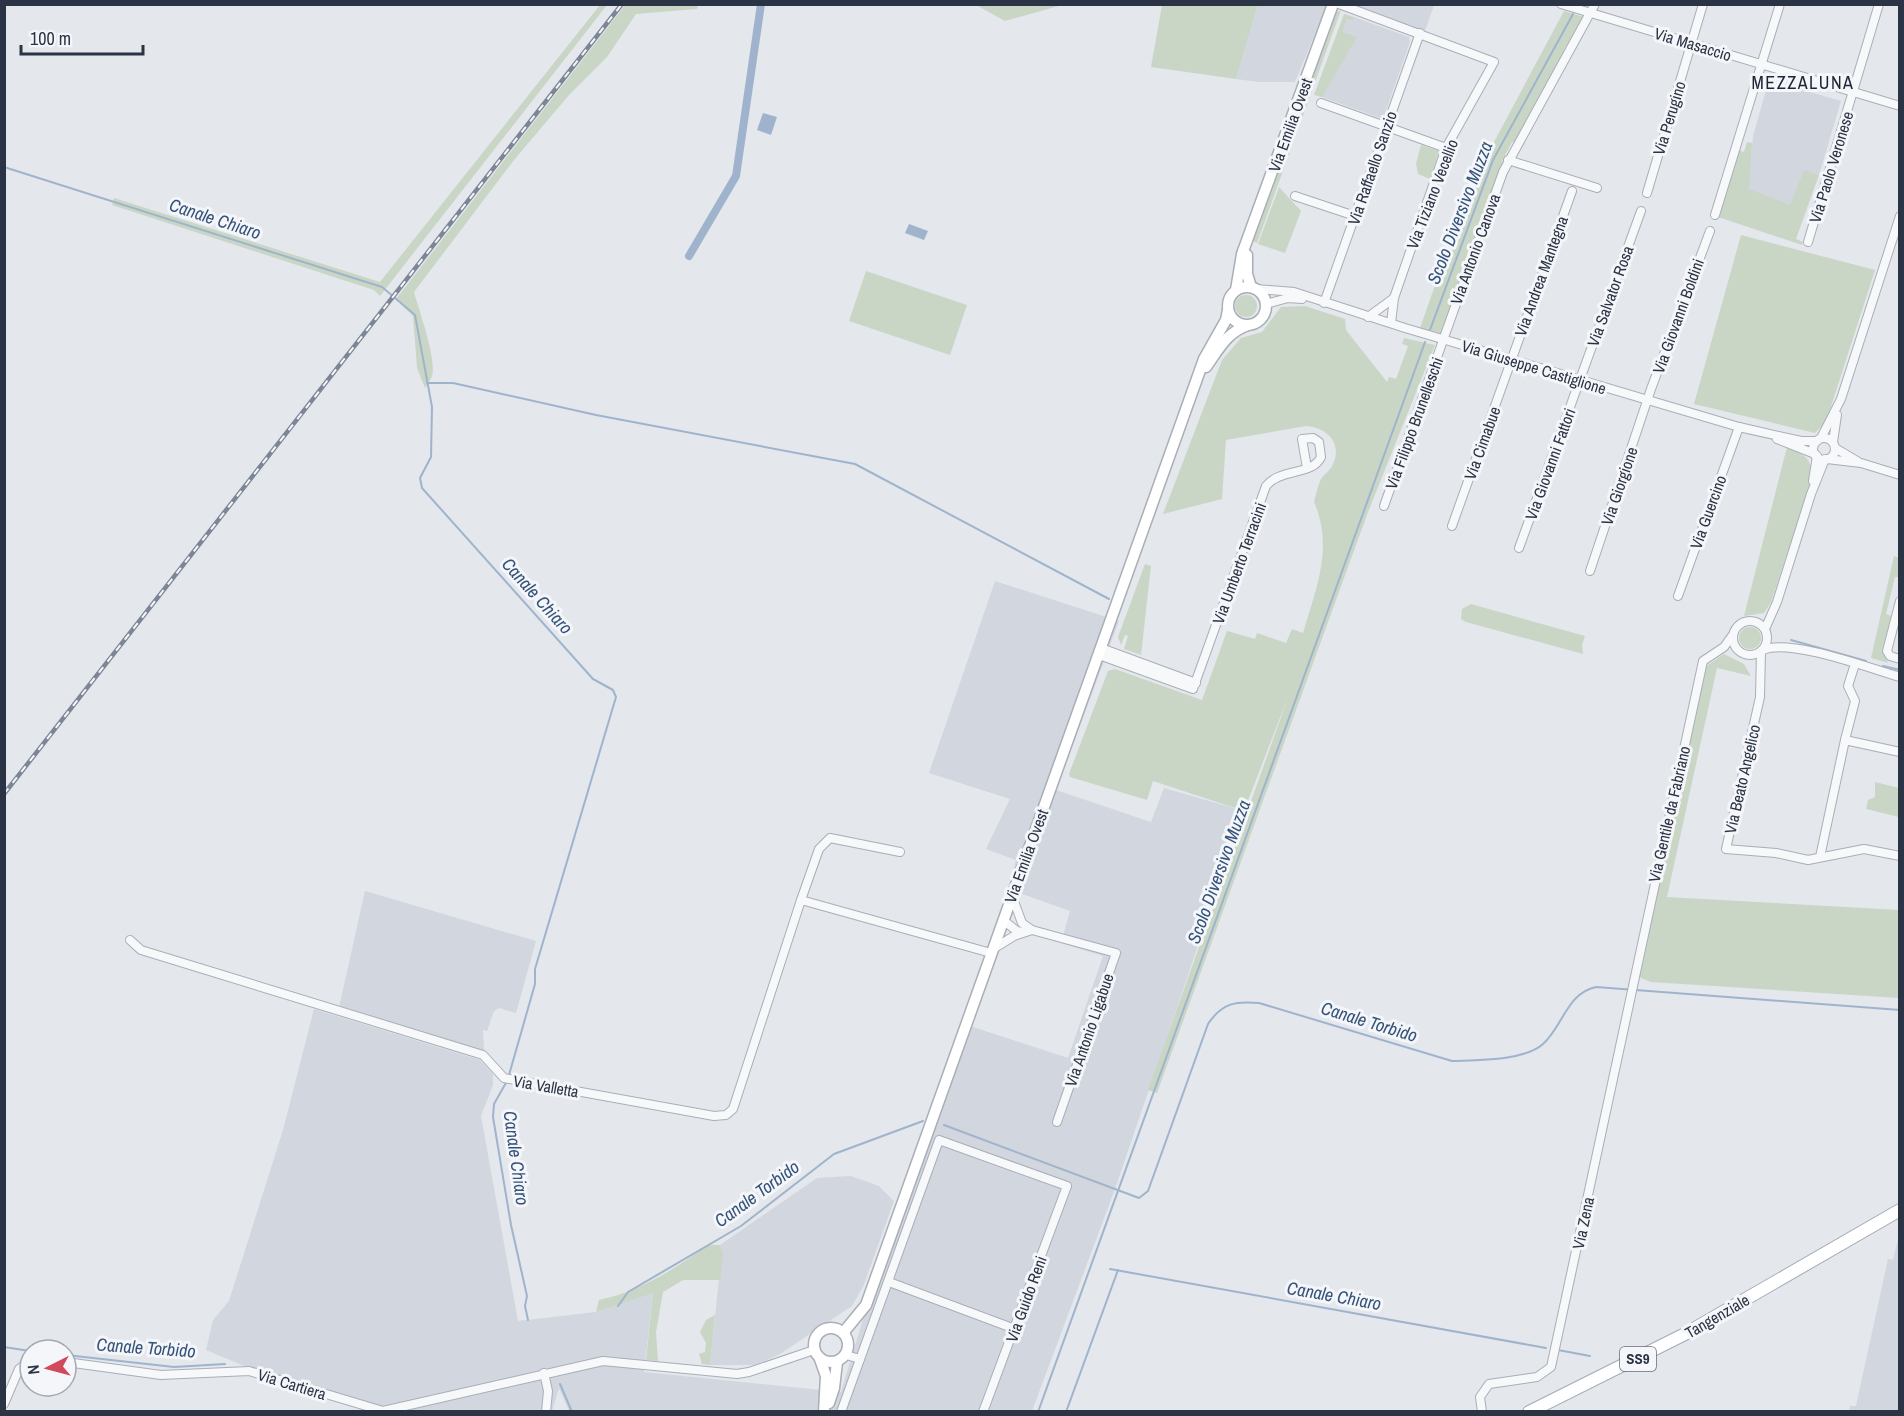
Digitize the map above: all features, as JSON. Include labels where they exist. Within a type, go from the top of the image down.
[{"type":"main road","name":"Via Emilia Ovest","points":[[1236,290],[1239,266],[1333,4]]},
{"type":"main road","name":"Via Emilia Ovest","points":[[1247,246],[1247,274],[1254,288]]},
{"type":"main road","points":[[1254,288],[1266,304],[1263,316],[1248,325],[1235,320],[1228,310],[1230,298],[1236,290],[1254,288]]},
{"type":"main road","name":"Via Emilia Ovest","points":[[843,1333],[866,1305],[1208,350],[1222,328],[1228,310]]},
{"type":"main road","name":"Via Emilia Ovest","points":[[1200,374],[1225,339],[1232,332],[1248,325]]},
{"type":"main road","name":"Tangenziale","points":[[1529,1412],[1685,1334],[1899,1210]]},
{"type":"main road","points":[[833,1328],[843,1333],[848,1344],[841,1358],[831,1401],[825,1410],[826,1376],[817,1355],[815,1338],[822,1330],[833,1328]]},
{"type":"main road","points":[[817,1355],[841,1358]]},
{"type":"street","points":[[1340,4],[1420,33]]},
{"type":"street","name":"Via Antonio Canova","points":[[1443,339],[1508,160],[1595,4]]},
{"type":"street","name":"Via Perugino","points":[[1647,193],[1703,4]]},
{"type":"street","points":[[1715,214],[1780,4]]},
{"type":"street","name":"Via Paolo Veronese","points":[[1808,242],[1879,4]]},
{"type":"street","name":"Via Masaccio","points":[[1562,5],[1899,106]]},
{"type":"street","name":"Via Tiziano Vecellio","points":[[1391,323],[1394,298],[1446,148],[1494,62],[1420,33]]},
{"type":"street","name":"Via Raffaello Sanzio","points":[[1324,303],[1420,33]]},
{"type":"street","points":[[1321,103],[1446,148]]},
{"type":"street","points":[[1508,160],[1597,188]]},
{"type":"street","name":"Via Andrea Mantegna","points":[[1511,360],[1572,191]]},
{"type":"street","points":[[1295,195],[1355,216]]},
{"type":"street","name":"Via Salvator Rosa","points":[[1579,380],[1641,211]]},
{"type":"street","points":[[1821,457],[1833,455],[1841,399],[1899,216]]},
{"type":"street","name":"Via Giovanni Boldini","points":[[1647,400],[1710,231]]},
{"type":"street","name":"Via Giuseppe Castiglione","points":[[1254,288],[1285,290],[1368,317],[1739,427],[1801,441],[1819,440],[1834,445],[1861,463]]},
{"type":"street","name":"Via Giuseppe Castiglione","points":[[1266,304],[1288,298],[1310,299]]},
{"type":"street","points":[[1368,317],[1394,298]]},
{"type":"street","points":[[1380,320],[1385,305]]},
{"type":"street","name":"Via Filippo Brunelleschi","points":[[1384,506],[1443,339]]},
{"type":"street","name":"Via Cimabue","points":[[1452,526],[1511,360]]},
{"type":"street","name":"Via Giovanni Fattori","points":[[1520,548],[1579,380]]},
{"type":"street","points":[[1821,457],[1814,447],[1841,399]]},
{"type":"street","name":"Via Giorgione","points":[[1590,571],[1647,400]]},
{"type":"street","name":"Via Guercino","points":[[1678,596],[1739,427]]},
{"type":"street","name":"Via Giuseppe Castiglione","points":[[1759,432],[1821,457],[1861,463],[1899,475]]},
{"type":"street","points":[[1762,651],[1767,640],[1766,631],[1821,457]]},
{"type":"street","name":"Via Umberto Terracini","points":[[1100,651],[1194,686],[1266,486],[1277,476],[1307,468]]},
{"type":"street","points":[[1739,652],[1732,636],[1741,623],[1768,613],[1777,598]]},
{"type":"street","points":[[1899,601],[1887,651],[1890,656],[1899,659]]},
{"type":"street","points":[[1751,621],[1796,648]]},
{"type":"street","name":"Via Gentile da Fabriano","points":[[1633,982],[1703,661],[1732,636]]},
{"type":"street","points":[[1747,656],[1775,645],[1796,648],[1899,677]]},
{"type":"street","name":"Via Beato Angelico","points":[[1762,651],[1762,686],[1726,849],[1776,853],[1808,860],[1864,849],[1899,856]]},
{"type":"street","points":[[1716,652],[1739,652],[1747,656],[1755,666],[1762,686]]},
{"type":"street","points":[[1820,858],[1855,701],[1848,686],[1855,664]]},
{"type":"street","points":[[1845,740],[1899,752]]},
{"type":"street","name":"Via Valletta","points":[[130,940],[141,950],[483,1055],[506,1079],[714,1116],[730,1113],[736,1100],[819,849],[834,836],[900,852]]},
{"type":"street","points":[[801,900],[991,952],[1026,928],[1012,895]]},
{"type":"street","name":"Via Antonio Ligabue","points":[[1003,920],[1116,953],[1057,1122]]},
{"type":"street","name":"Via Zena","points":[[1482,1412],[1480,1396],[1489,1384],[1538,1377],[1551,1368],[1633,982]]},
{"type":"street","name":"Via Guido Reni","points":[[889,1282],[939,1140],[1067,1186],[983,1412]]},
{"type":"street","points":[[841,1412],[889,1282],[1015,1329]]},
{"type":"street","name":"Via Cartiera","points":[[78,1364],[162,1375],[249,1371],[377,1410],[409,1409],[544,1373],[609,1360],[741,1374],[817,1355]]},
{"type":"street","points":[[841,1358],[860,1359]]},
{"type":"street","points":[[4,1404],[18,1371]]},
{"type":"street","points":[[544,1373],[548,1390],[546,1412]]},
{"type":"shaded area","points":[[1434,4],[1425,31],[1351,5]]},
{"type":"shaded area","points":[[1258,5],[1327,5],[1295,82],[1259,82],[1236,79]]},
{"type":"shaded area","points":[[1354,17],[1409,37],[1410,42],[1383,119],[1322,97],[1356,37],[1343,32],[1347,19],[1353,21]]},
{"type":"shaded area","points":[[1769,80],[1841,101],[1819,175],[1804,171],[1790,206],[1748,189],[1753,136]]},
{"type":"shaded area","points":[[995,581],[1119,621],[1056,790],[1151,822],[1164,788],[1244,811],[1115,1189],[1032,1411],[569,1411],[559,1388],[552,1411],[368,1411],[295,1387],[206,1350],[213,1320],[229,1301],[283,1130],[314,1009],[480,1060],[493,1074],[493,1085],[481,1116],[518,1321],[596,1312],[653,1292],[644,1372],[841,1392],[863,1319],[970,1026],[1068,1058],[1103,956],[1061,943],[1070,911],[1008,889],[1016,860],[986,849],[1010,799],[929,773]]},
{"type":"shaded area","points":[[365,891],[536,941],[516,1013],[499,1008],[494,1011],[487,1031],[483,1030],[484,1051],[338,1012]]},
{"type":"shaded area","points":[[851,1176],[879,1186],[894,1201],[863,1287],[852,1306],[780,1354],[755,1365],[710,1365],[722,1250],[720,1245],[817,1178]]},
{"type":"shaded area","points":[[1899,1235],[1899,1411],[1849,1411],[1850,1406],[1856,1406],[1888,1259],[1893,1260]]},
{"type":"green space","points":[[626,4],[698,5],[697,9],[636,14],[607,57],[569,95],[514,160],[414,292],[432,359],[432,376],[425,388],[417,368],[413,316],[396,299]]},
{"type":"green space","points":[[600,5],[607,5],[380,296],[374,290],[112,205],[114,198],[380,282]]},
{"type":"green space","points":[[976,5],[1062,5],[1005,21]]},
{"type":"green space","points":[[1162,5],[1258,5],[1236,79],[1151,67]]},
{"type":"green space","points":[[1341,10],[1257,243],[1253,241],[1335,13]]},
{"type":"green space","points":[[1564,11],[1584,17],[1564,49],[1566,51],[1515,143],[1512,142],[1502,161],[1504,165],[1443,331],[1440,333],[1420,328],[1481,155],[1486,157]]},
{"type":"green space","points":[[1344,14],[1354,17],[1353,21],[1347,19],[1343,32],[1357,37],[1322,97],[1314,95]]},
{"type":"green space","points":[[1747,142],[1752,143],[1749,189],[1790,205],[1804,170],[1819,175],[1796,239],[1803,242],[1802,245],[1718,217],[1738,150],[1744,152]]},
{"type":"green space","points":[[1421,145],[1439,151],[1430,179],[1418,174],[1416,164]]},
{"type":"green space","points":[[1279,187],[1301,211],[1285,253],[1258,244]]},
{"type":"green space","points":[[1741,235],[1875,270],[1826,422],[1815,433],[1694,404]]},
{"type":"green space","points":[[866,271],[967,305],[950,355],[849,321]]},
{"type":"green space","points":[[1242,295],[1250,295],[1257,302],[1257,310],[1250,317],[1242,317],[1235,310],[1235,302]]},
{"type":"green space","points":[[1305,306],[1345,319],[1346,330],[1387,382],[1389,377],[1396,379],[1408,346],[1402,344],[1404,338],[1435,345],[1368,512],[1157,1093],[1148,1090],[1290,692],[1244,811],[1153,781],[1147,800],[1070,777],[1069,774],[1108,671],[1115,669],[1202,700],[1227,631],[1255,639],[1257,633],[1286,643],[1292,629],[1303,633],[1321,568],[1323,536],[1314,502],[1321,479],[1332,466],[1336,456],[1331,437],[1320,429],[1306,426],[1226,440],[1222,499],[1163,514],[1222,360],[1241,338],[1262,332],[1281,307]]},
{"type":"green space","points":[[1787,447],[1806,458],[1811,467],[1812,479],[1771,602],[1764,613],[1744,616]]},
{"type":"green space","points":[[1894,556],[1899,558],[1899,577],[1895,577],[1886,614],[1891,616],[1882,650],[1888,663],[1871,658]]},
{"type":"green space","points":[[1145,564],[1151,566],[1141,655],[1124,649],[1128,636],[1125,635],[1121,645],[1118,637]]},
{"type":"green space","points":[[1471,604],[1585,636],[1582,645],[1583,654],[1466,622],[1461,619],[1462,609]]},
{"type":"green space","points":[[1750,627],[1758,630],[1761,638],[1758,646],[1750,649],[1742,646],[1739,638],[1742,630]]},
{"type":"green space","points":[[1724,654],[1744,664],[1751,676],[1717,668],[1667,897],[1899,910],[1899,998],[1651,982],[1639,977],[1637,971],[1705,667]]},
{"type":"green space","points":[[1875,782],[1899,788],[1899,817],[1866,809],[1868,800],[1875,797]]},
{"type":"green space","points":[[709,1245],[720,1245],[723,1253],[720,1280],[683,1280],[663,1292],[656,1332],[658,1361],[646,1360],[653,1293],[596,1312],[599,1300],[643,1285],[670,1271]]},
{"type":"green space","points":[[715,1315],[710,1365],[702,1364],[699,1354],[705,1352],[706,1343],[700,1332],[706,1320]]},
{"type":"water","points":[[763,113],[777,117],[771,135],[757,130]]},
{"type":"water","points":[[909,224],[928,231],[924,240],[905,233]]},
{"type":"waterway","points":[[689,256],[736,176],[761,4]]},
{"type":"waterway","name":"Scolo Diversivo Muzza","points":[[1430,330],[1493,160],[1573,14]]},
{"type":"waterway","name":"Canale Chiaro","points":[[4,167],[382,287],[415,315],[432,407],[431,457],[420,478],[422,488],[593,679],[613,690],[616,697],[535,969],[535,984],[509,1075]]},
{"type":"waterway","name":"Scolo Diversivo Muzza","points":[[1038,1412],[1425,342]]},
{"type":"waterway","points":[[427,383],[453,383],[596,415],[855,464],[1109,599]]},
{"type":"waterway","points":[[1791,640],[1866,661]]},
{"type":"waterway","points":[[1883,666],[1900,670]]},
{"type":"waterway","name":"Canale Torbido","points":[[944,1125],[1139,1198],[1148,1191],[1208,1024],[1218,1012],[1236,1003],[1259,1003],[1452,1061],[1512,1057],[1535,1050],[1550,1037],[1578,996],[1596,987],[1900,1010]]},
{"type":"waterway","name":"Canale Chiaro","points":[[507,1081],[494,1104],[493,1117],[511,1225],[527,1296],[525,1306],[528,1320]]},
{"type":"waterway","name":"Canale Torbido","points":[[618,1306],[628,1292],[741,1226],[834,1154],[923,1121]]},
{"type":"waterway","name":"Canale Chiaro","points":[[1110,1269],[1546,1348]]},
{"type":"waterway","name":"Canale Chiaro","points":[[1066,1412],[1118,1270]]},
{"type":"waterway","name":"Canale Torbido","points":[[4,1347],[18,1349]]},
{"type":"waterway","name":"Canale Chiaro","points":[[1558,1350],[1590,1356]]},
{"type":"waterway","name":"Canale Torbido","points":[[78,1356],[174,1367],[225,1364]]},
{"type":"waterway","name":"Canale Chiaro","points":[[560,1384],[572,1412]]},
{"type":"railway","points":[[4,794],[622,4]]},
{"type":"district","name":"MEZZALUNA","points":[[1803,83]]}]
